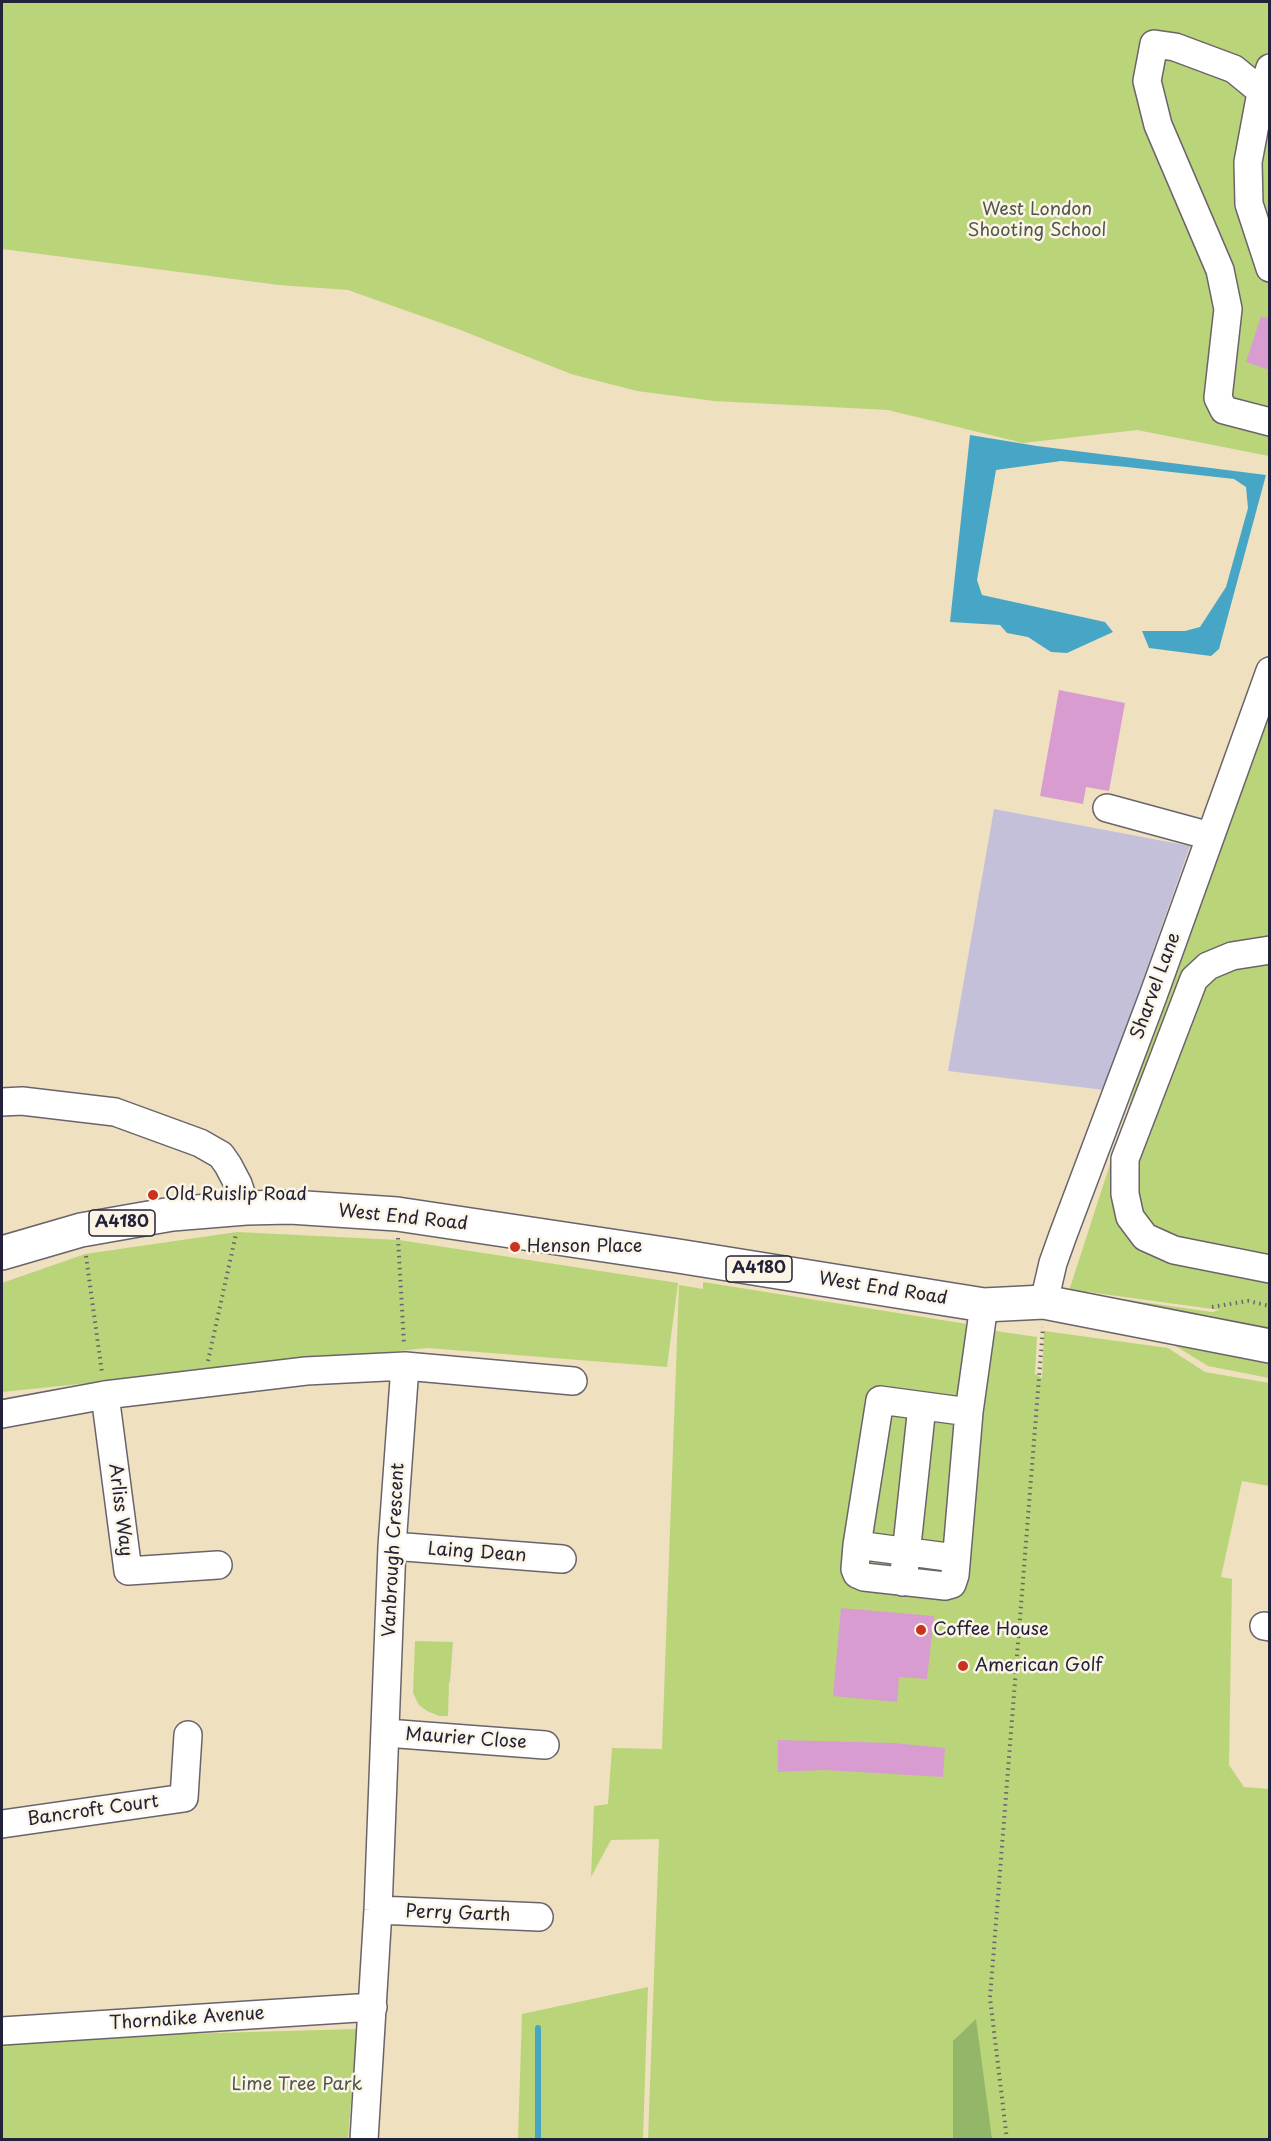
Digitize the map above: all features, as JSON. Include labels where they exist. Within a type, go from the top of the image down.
[{"type":"main road","name":"West End Road","points":[[241,1218],[290,1207],[397,1214],[984,1305],[1044,1302],[1269,1346]]},
{"type":"main road","name":"A4180","points":[[2,1254],[81,1230],[172,1214],[241,1218]]},
{"type":"street","points":[[1269,268],[1249,204],[1248,162],[1266,80],[1175,47],[1154,44],[1147,81],[1158,125],[1220,270],[1228,309],[1218,398],[1224,410],[1269,422]]},
{"type":"street","name":"Sharvel Lane","points":[[1044,1302],[1053,1263],[1269,671]]},
{"type":"street","points":[[1107,808],[1210,836]]},
{"type":"street","points":[[1269,950],[1232,956],[1208,966],[1194,979],[1125,1159],[1125,1194],[1130,1217],[1145,1237],[1174,1250],[1269,1269]]},
{"type":"street","points":[[2,1102],[22,1101],[115,1112],[212,1148],[221,1155],[238,1184],[241,1218]]},
{"type":"street","points":[[969,1412],[880,1400],[857,1545],[855,1569],[857,1574],[903,1582],[945,1586],[952,1584],[955,1575],[969,1412],[984,1305]]},
{"type":"street","points":[[2,1414],[105,1395],[306,1371],[405,1366],[573,1381]]},
{"type":"street","name":"Vanbrough Crescent","points":[[364,2139],[378,1910],[392,1546],[405,1366]]},
{"type":"street","name":"Arliss Way","points":[[105,1395],[128,1571],[218,1565]]},
{"type":"street","points":[[903,1582],[922,1406]]},
{"type":"street","points":[[857,1545],[955,1558]]},
{"type":"street","name":"Laing Dean","points":[[392,1546],[562,1560]]},
{"type":"street","name":"Maurier Close","points":[[386,1733],[545,1745]]},
{"type":"street","name":"Bancroft Court","points":[[2,1824],[184,1798],[188,1735]]},
{"type":"street","name":"Perry Garth","points":[[378,1910],[539,1917]]},
{"type":"street","name":"Thorndike Avenue","points":[[2,2031],[373,2007]]},
{"type":"path","points":[[204,1383],[241,1218]]},
{"type":"path","points":[[398,1234],[405,1366]]},
{"type":"path","points":[[85,1250],[105,1395]]},
{"type":"path","points":[[1007,2139],[990,1998],[1044,1302]]},
{"type":"shaded area","points":[[994,809],[1190,846],[1104,1090],[948,1071]]},
{"type":"green space","name":"West London Shooting School","points":[[2,2],[1269,2],[1269,456],[1137,430],[1023,443],[888,410],[714,401],[637,391],[571,374],[458,329],[348,290],[279,285],[2,249]]},
{"type":"green space","points":[[1269,673],[1269,1328],[1206,1315],[1089,1298],[1087,1294],[1212,1312],[1220,1310],[1088,1292],[1067,1297]]},
{"type":"green space","points":[[237,1232],[399,1240],[678,1283],[667,1367],[428,1348],[2,1392],[2,1283],[85,1254]]},
{"type":"green space","points":[[703,1282],[1037,1337],[1035,1374],[1042,1378],[1044,1331],[1168,1348],[1205,1372],[1269,1383],[1269,1486],[1242,1481],[1221,1577],[1232,1579],[1229,1765],[1244,1787],[1269,1789],[1269,2139],[648,2139],[659,1839],[611,1840],[591,1877],[594,1806],[608,1804],[612,1748],[662,1749],[679,1285],[703,1289]]},
{"type":"green space","points":[[1169,1342],[1269,1357],[1269,1378],[1208,1366]]},
{"type":"green space","points":[[415,1641],[453,1642],[448,1716],[439,1716],[427,1711],[419,1705],[413,1693]]},
{"type":"green space","points":[[648,1987],[643,2139],[518,2139],[522,2014]]},
{"type":"green space","points":[[976,2019],[992,2139],[953,2139],[953,2041]]},
{"type":"green space","name":"Lime Tree Park","points":[[357,2029],[348,2139],[2,2139],[2,2039]]},
{"type":"water","points":[[970,435],[1037,446],[1266,475],[1219,649],[1211,656],[1149,648],[1142,631],[1185,631],[1200,627],[1226,587],[1248,508],[1246,487],[1234,479],[1127,467],[1061,461],[996,470],[977,580],[982,595],[1105,622],[1113,632],[1067,653],[1051,652],[1028,637],[1007,633],[1000,625],[950,622]]},
{"type":"building","points":[[1261,316],[1270,319],[1270,370],[1246,362]]},
{"type":"building","points":[[1059,690],[1125,703],[1109,791],[1086,787],[1083,804],[1040,796]]},
{"type":"building","points":[[841,1608],[934,1616],[927,1679],[899,1677],[897,1702],[833,1696]]},
{"type":"building","points":[[778,1740],[893,1743],[945,1748],[943,1777],[823,1770],[778,1772]]},
{"type":"waterway","points":[[538,2028],[538,2140]]},
{"type":"place","name":"Old Ruislip Road","points":[[153,1195]]},
{"type":"place","name":"Henson Place","points":[[515,1247]]},
{"type":"place","name":"Coffee House","points":[[921,1630]]},
{"type":"place","name":"American Golf","points":[[963,1666]]}]
